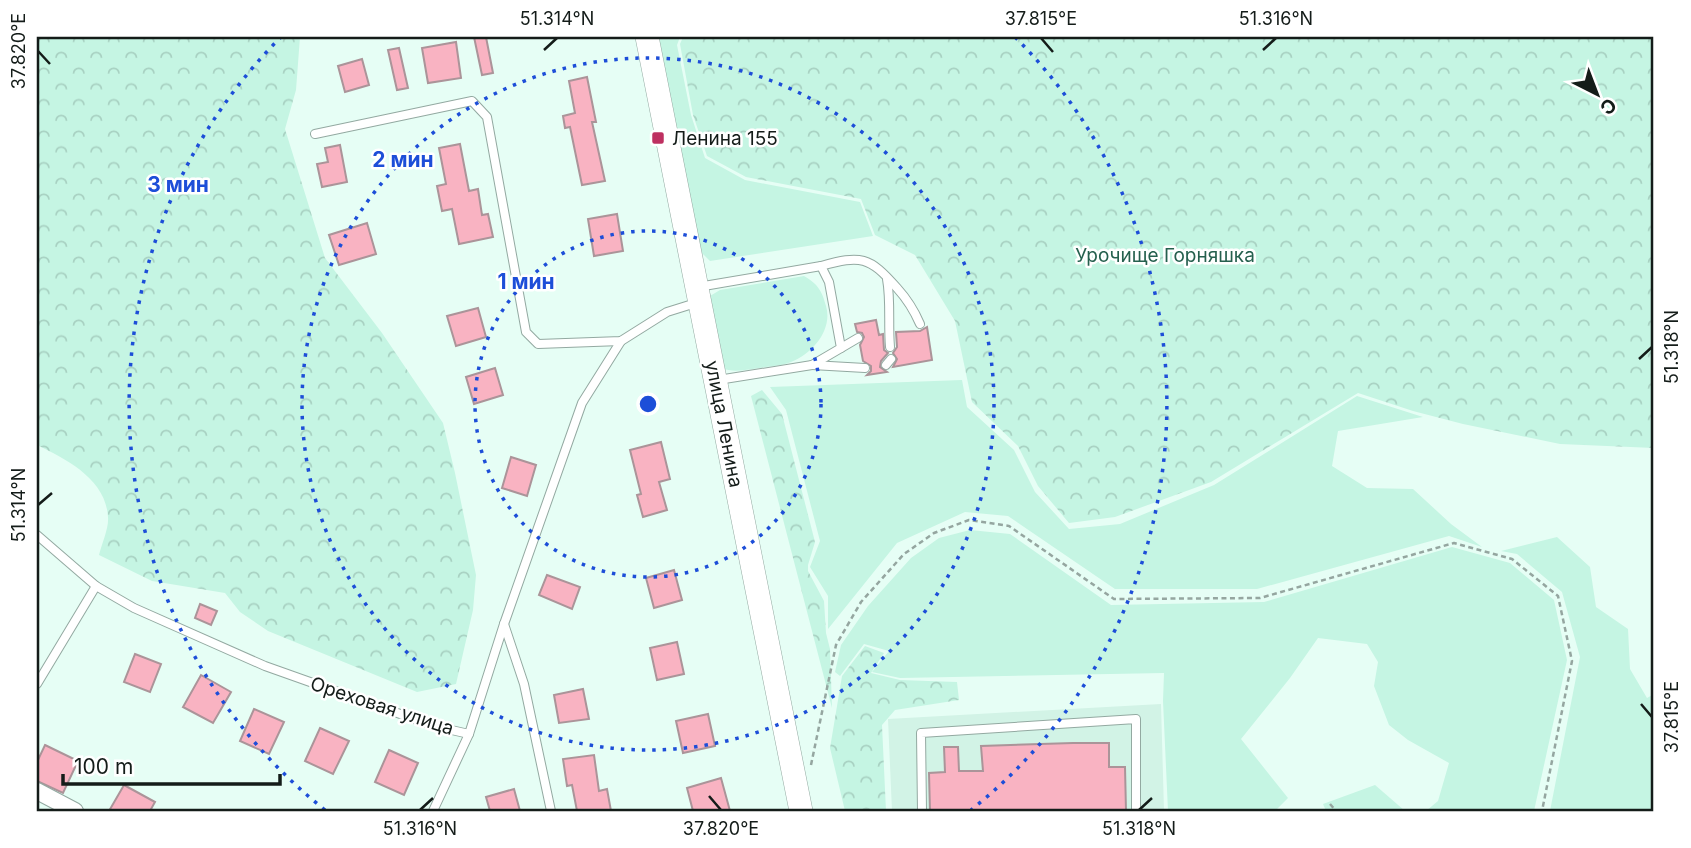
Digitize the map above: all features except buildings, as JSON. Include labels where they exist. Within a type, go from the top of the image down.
[{"type":"main road","name":"улица Ленина","points":[[647,37],[801,811]]},
{"type":"street","points":[[37,791],[75,811]]},
{"type":"lane","points":[[315,134],[472,101],[486,117],[526,332],[538,344],[621,341],[697,295],[851,259],[867,261],[877,266],[914,310],[920,324]]},
{"type":"lane","points":[[821,266],[829,282],[841,348]]},
{"type":"lane","points":[[886,276],[890,347]]},
{"type":"lane","points":[[878,331],[888,321]]},
{"type":"lane","points":[[812,365],[858,338]]},
{"type":"lane","name":"Ореховая улица","points":[[37,536],[96,586],[134,608],[265,666],[434,726],[469,734],[504,624],[582,403],[621,341]]},
{"type":"lane","points":[[715,381],[812,365],[865,368]]},
{"type":"lane","points":[[37,684],[96,586]]},
{"type":"lane","points":[[504,624],[524,684],[551,811]]},
{"type":"lane","points":[[922,811],[921,733],[1136,719],[1136,811]]},
{"type":"lane","points":[[433,811],[469,734]]},
{"type":"path","points":[[810,769],[836,645],[861,602],[904,554],[934,533],[969,520],[1009,526],[1114,599],[1260,598],[1454,543],[1512,559],[1558,596],[1572,661],[1542,811]]},
{"type":"path","points":[[1330,804],[1336,811]]},
{"type":"shaded area","points":[[1161,704],[1164,811],[892,811],[888,719]]},
{"type":"green space","points":[[37,37],[300,37],[296,90],[285,129],[325,258],[382,333],[443,423],[476,575],[473,610],[456,684],[417,692],[268,631],[240,612],[225,593],[152,581],[99,555],[108,521],[106,504],[100,492],[83,472],[37,445]]},
{"type":"green space","points":[[655,37],[680,37],[677,45],[691,115],[705,158],[745,180],[860,202],[873,236],[710,261],[698,249]]},
{"type":"green space","name":"Урочище Горняшка","points":[[683,37],[1654,37],[1654,448],[1560,444],[1463,424],[1358,393],[1211,482],[1115,517],[1069,523],[1038,486],[1018,446],[972,402],[955,321],[915,255],[875,235],[861,199],[746,177],[707,156],[693,115],[680,44]]},
{"type":"green space","points":[[804,276],[816,285],[826,306],[827,323],[814,347],[799,358],[783,364],[739,371],[721,368],[707,307],[710,296],[720,290]]},
{"type":"green space","points":[[962,380],[967,407],[1014,450],[1035,492],[1069,529],[1120,524],[1214,485],[1357,396],[1423,417],[1338,431],[1332,466],[1367,488],[1413,489],[1451,524],[1482,547],[1449,536],[1257,589],[1115,589],[1008,516],[965,512],[897,543],[828,629],[828,596],[810,567],[820,541],[786,410],[770,387]]},
{"type":"green space","points":[[762,390],[782,414],[815,542],[808,571],[824,601],[830,649],[832,708],[751,396]]},
{"type":"green space","points":[[970,530],[1010,534],[1111,605],[1264,602],[1452,547],[1510,563],[1554,600],[1567,660],[1534,811],[1426,811],[1438,801],[1449,763],[1408,740],[1389,725],[1374,686],[1378,662],[1367,644],[1318,638],[1241,739],[1288,798],[1275,811],[1168,811],[1164,673],[900,678],[872,672],[889,651],[864,644],[840,676],[835,672],[841,645],[868,606],[911,558],[939,538]]},
{"type":"green space","points":[[1557,537],[1590,567],[1596,607],[1628,629],[1630,669],[1647,698],[1654,694],[1654,811],[1550,811],[1580,657],[1562,592],[1517,554],[1501,551]]},
{"type":"green space","points":[[865,646],[884,653],[871,673],[900,680],[957,682],[959,700],[895,710],[882,725],[886,811],[845,811],[830,748],[842,676]]},
{"type":"green space","points":[[1375,785],[1405,811],[1326,811],[1323,804]]},
{"type":"place","name":"Ленина 155","points":[[658,138]]}]
